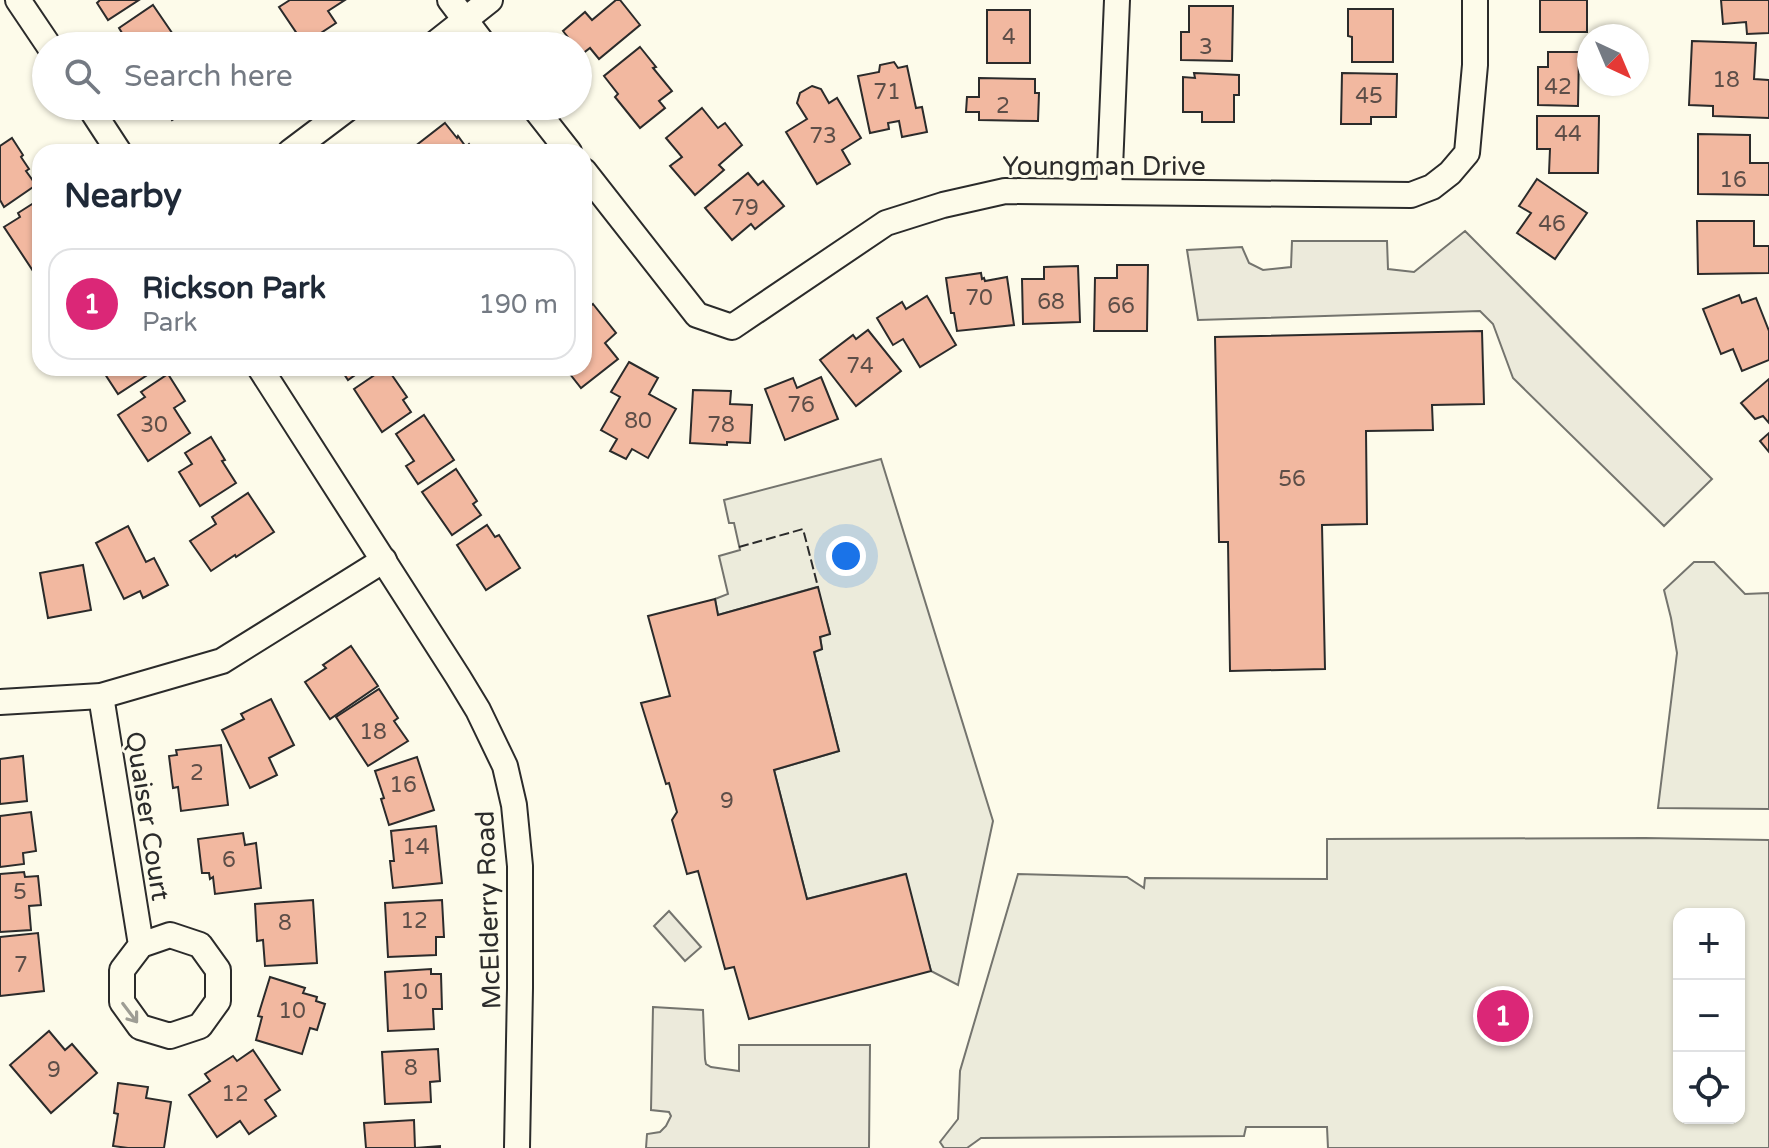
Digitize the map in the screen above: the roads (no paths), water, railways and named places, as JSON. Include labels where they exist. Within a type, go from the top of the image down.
[{"type":"street","points":[[18,0],[40,32]]},
{"type":"street","points":[[450,0],[474,32]]},
{"type":"street","points":[[450,32],[490,0]]},
{"type":"street","points":[[1109,192],[1117,0]]},
{"type":"street","name":"Youngman Drive","points":[[592,181],[697,315],[732,327],[886,223],[943,205],[1005,191],[1411,195],[1432,187],[1450,173],[1467,153],[1475,65],[1475,0]]},
{"type":"street","points":[[98,120],[114,144]]},
{"type":"street","points":[[301,144],[332,120]]},
{"type":"street","points":[[544,120],[563,144]]},
{"type":"street","name":"McElderry Road","points":[[265,376],[478,710],[505,766],[514,805],[520,866],[517,1148]]},
{"type":"street","points":[[0,702],[101,696],[222,661],[384,560]]},
{"type":"street","name":"Quaiser Court","points":[[101,696],[141,945],[122,970],[122,1002],[140,1027],[170,1036],[200,1026],[218,1001],[218,970],[200,945],[170,935],[141,945]]},
{"type":"place","name":"Rickson Park","points":[[1503,1016]]}]
